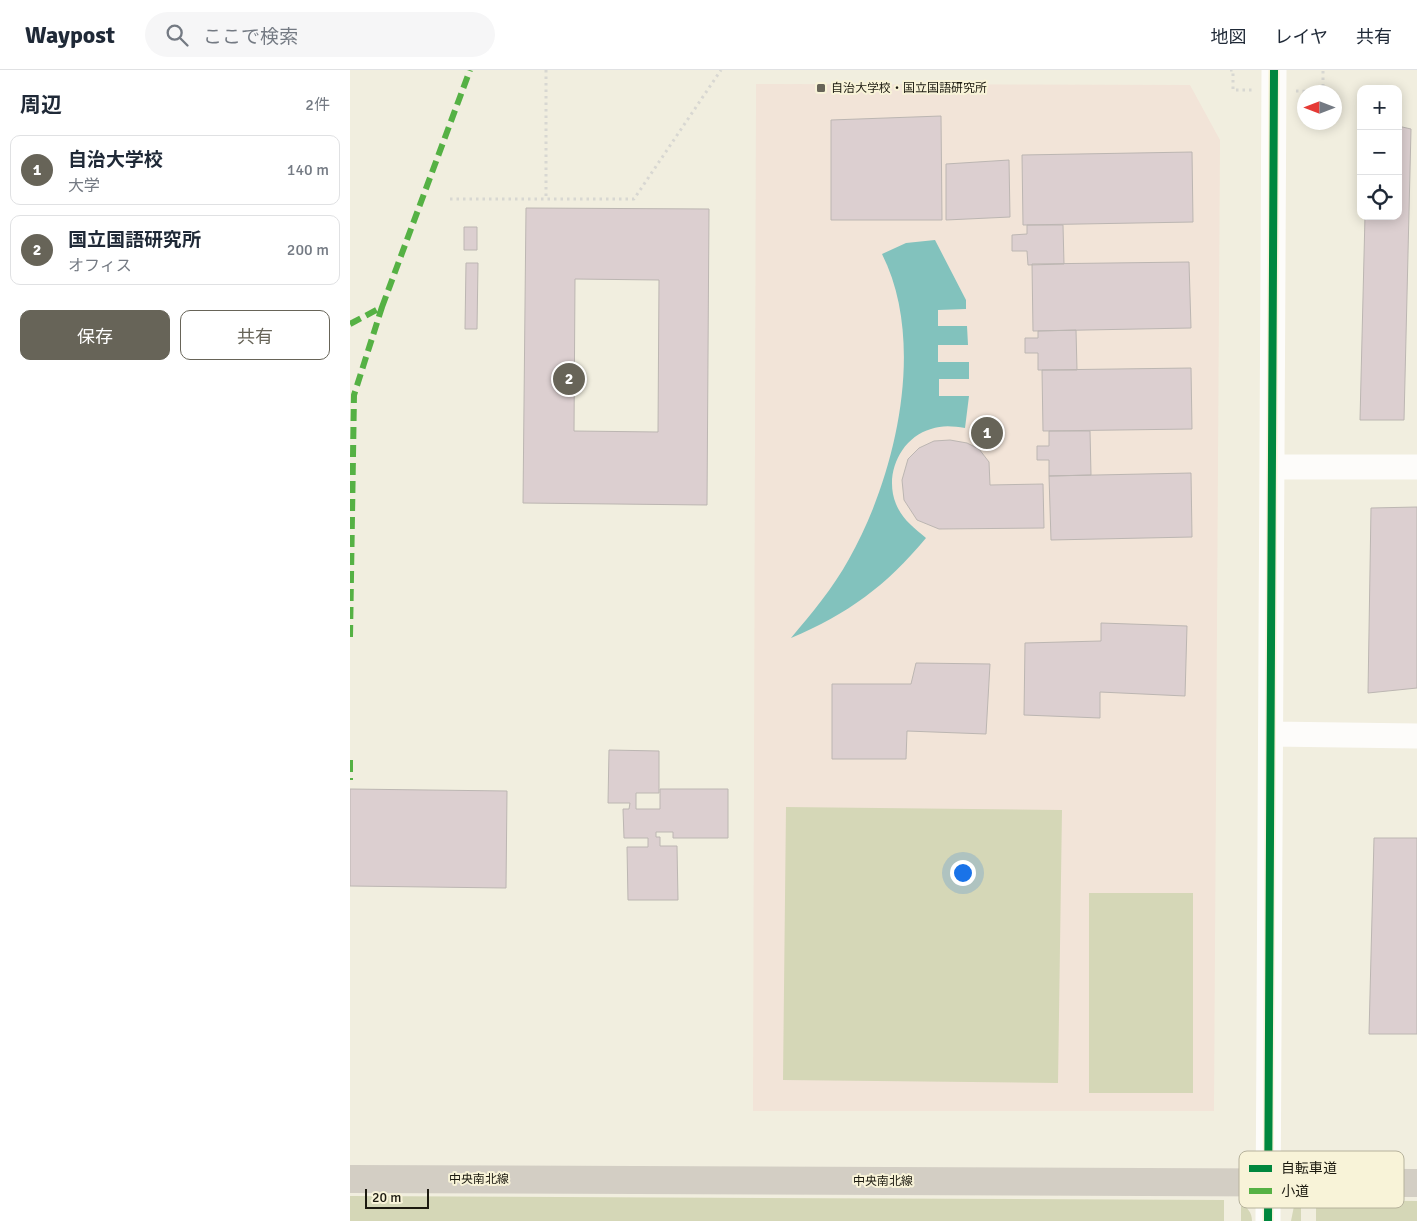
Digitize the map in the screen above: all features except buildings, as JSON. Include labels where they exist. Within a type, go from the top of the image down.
[{"type":"main road","name":"中央南北線","points":[[350,1179],[1239,1182]]},
{"type":"main road","name":"中央南北線","points":[[1404,1183],[1417,1183]]},
{"type":"street","points":[[1268,1151],[1274,70]]},
{"type":"street","points":[[1272,467],[1417,467]]},
{"type":"street","points":[[1270,734],[1417,736]]},
{"type":"street","points":[[1268,1208],[1268,1221]]},
{"type":"path","points":[[546,70],[546,199]]},
{"type":"path","points":[[450,199],[634,199],[721,70]]},
{"type":"shaded area","points":[[756,84],[1190,85],[1220,140],[1214,1111],[753,1111]]},
{"type":"green space","points":[[786,807],[1062,810],[1058,1083],[783,1080]]},
{"type":"green space","points":[[1089,893],[1193,893],[1193,1093],[1089,1093]]},
{"type":"green space","points":[[350,1196],[1224,1200],[1224,1221],[350,1221]]},
{"type":"green space","points":[[1404,1201],[1417,1201],[1417,1221],[1316,1221],[1316,1208],[1404,1208]]},
{"type":"green space","points":[[1241,1208],[1247,1208],[1252,1221],[1241,1221]]},
{"type":"green space","points":[[1294,1208],[1301,1208],[1301,1221],[1291,1221]]},
{"type":"water","points":[[935,240],[966,300],[966,309],[938,310],[938,326],[967,326],[968,345],[938,345],[938,362],[969,362],[969,379],[939,379],[939,396],[969,396],[965,428],[939,427],[920,434],[911,440],[897,459],[892,481],[896,504],[909,523],[926,538],[896,571],[865,597],[831,619],[791,638],[829,590],[849,559],[866,526],[892,449],[900,409],[904,368],[902,328],[895,289],[882,254],[906,243]]},
{"type":"marked path","points":[[350,324],[382,307],[470,70]]},
{"type":"marked path","points":[[350,637],[354,395],[382,307]]},
{"type":"marked path","points":[[350,760],[350,780]]},
{"type":"cycle path","points":[[1268,1151],[1274,70]]},
{"type":"cycle path","points":[[1268,1208],[1268,1221]]},
{"type":"place","name":"自治大学校・国立国語研究所","points":[[821,88]]},
{"type":"place","name":"国立国語研究所","points":[[569,379]]},
{"type":"place","name":"自治大学校","points":[[987,433]]}]
